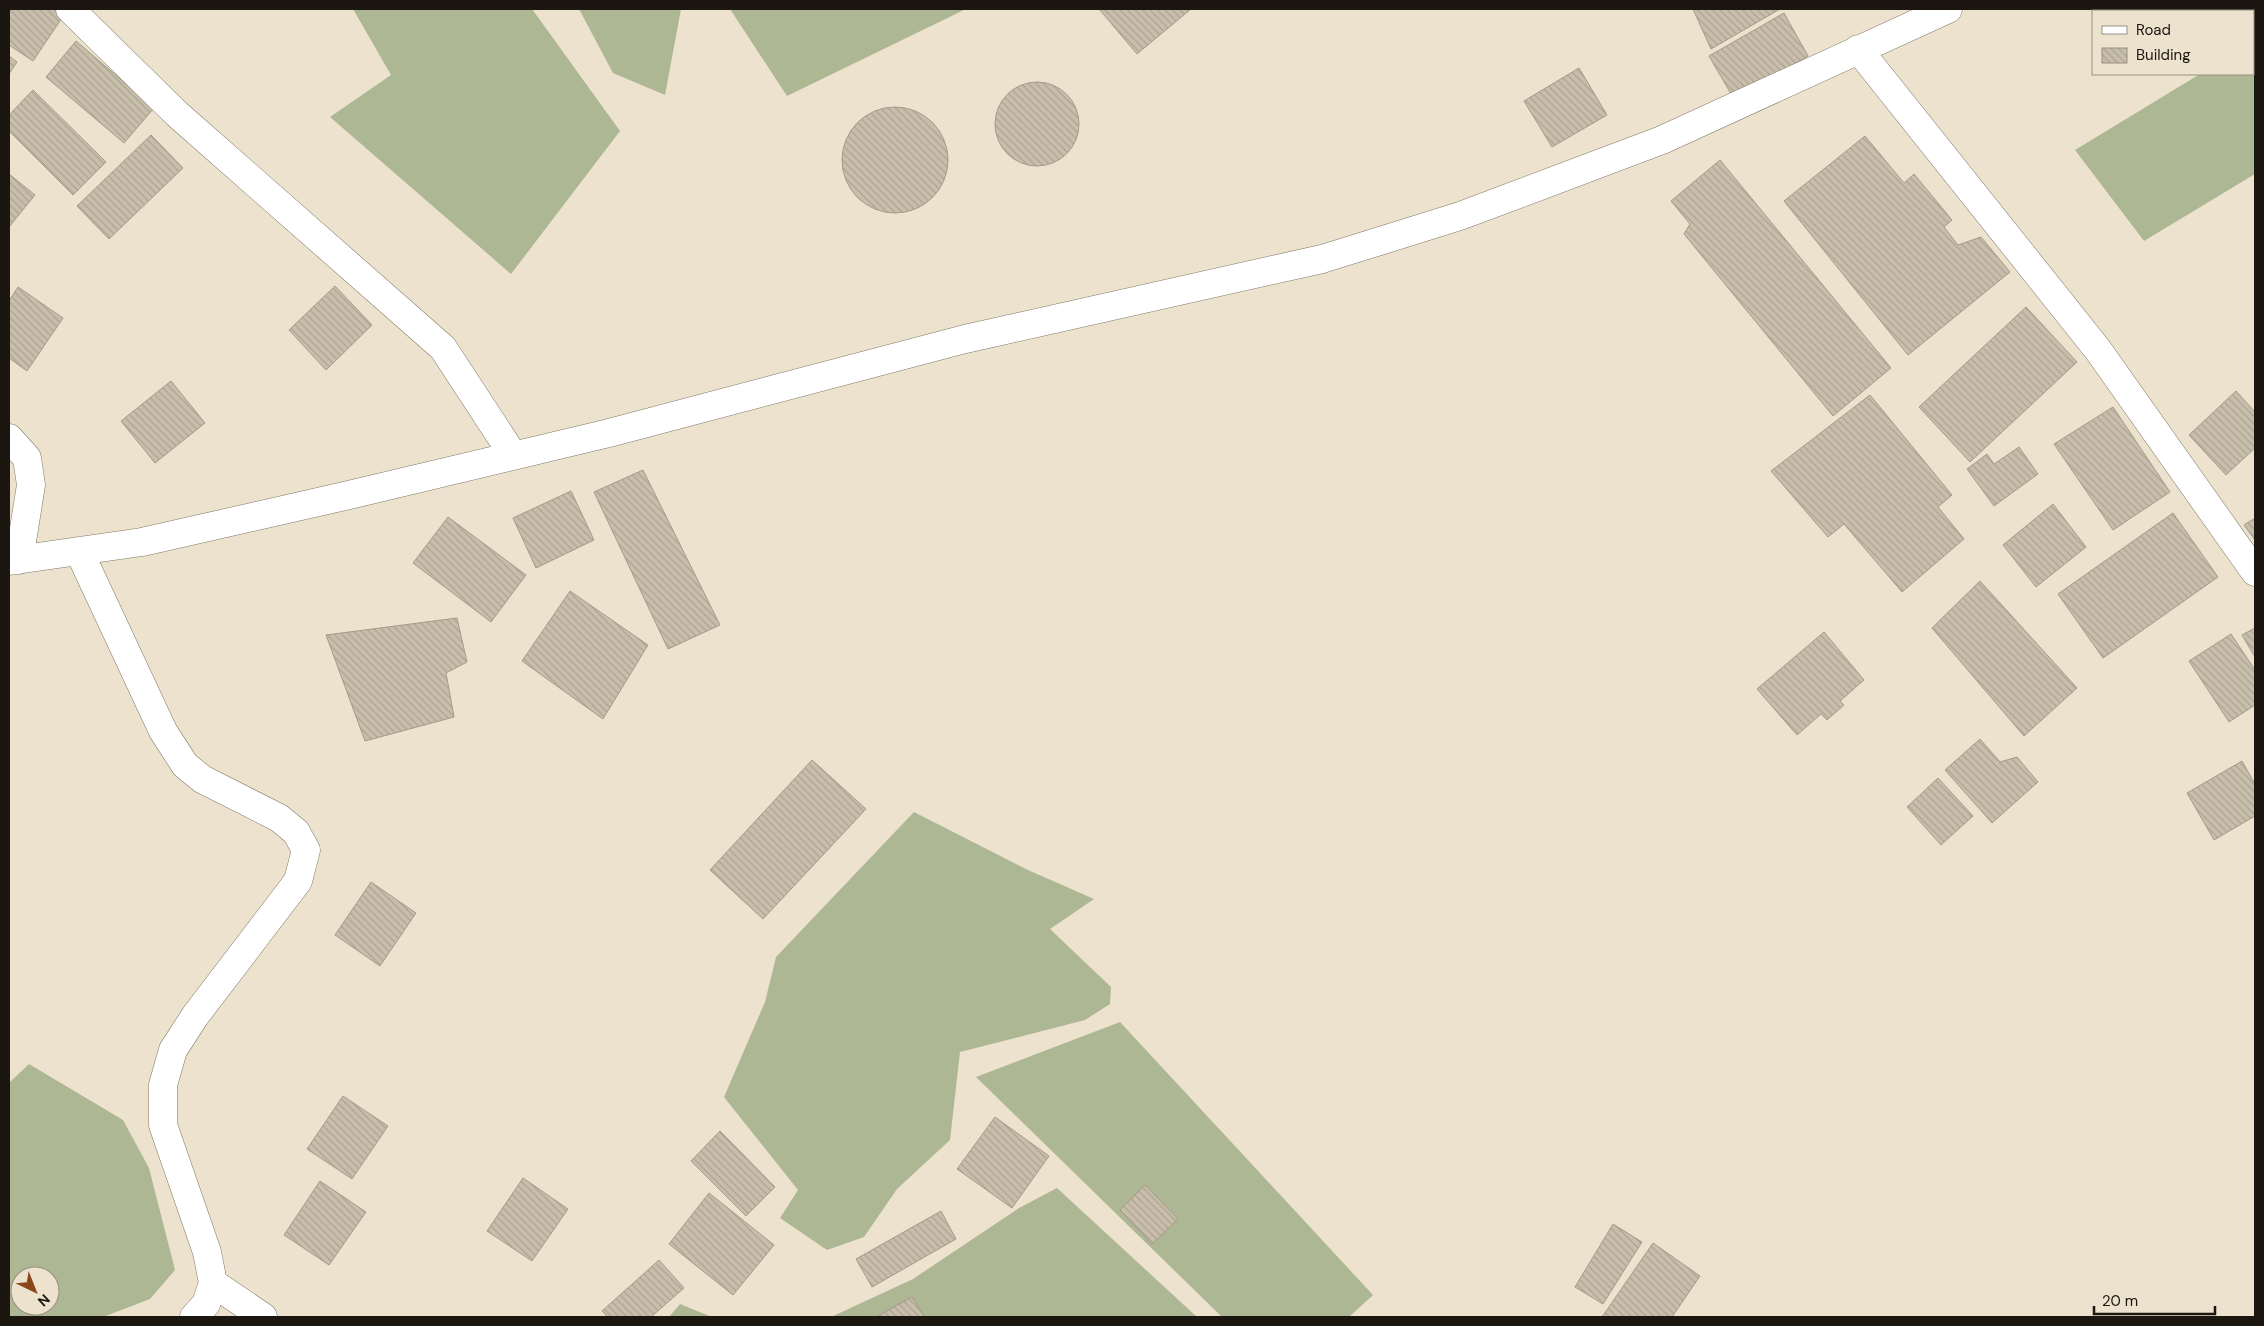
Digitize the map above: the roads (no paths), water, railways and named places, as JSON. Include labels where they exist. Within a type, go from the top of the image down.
[{"type":"street","points":[[70,9],[177,114],[443,348],[513,455]]},
{"type":"street","points":[[9,438],[27,458],[30,485],[14,561],[142,542],[609,433],[965,339],[1322,259],[1460,216],[1662,140],[1948,9]]},
{"type":"street","points":[[1858,49],[2098,350],[2255,572]]},
{"type":"street","points":[[79,551],[163,731],[185,765],[202,779],[279,818],[296,832],[306,850],[298,882],[195,1016],[173,1050],[163,1085],[163,1125],[206,1252],[213,1283],[206,1304],[194,1317]]},
{"type":"street","points":[[213,1283],[264,1317]]}]
